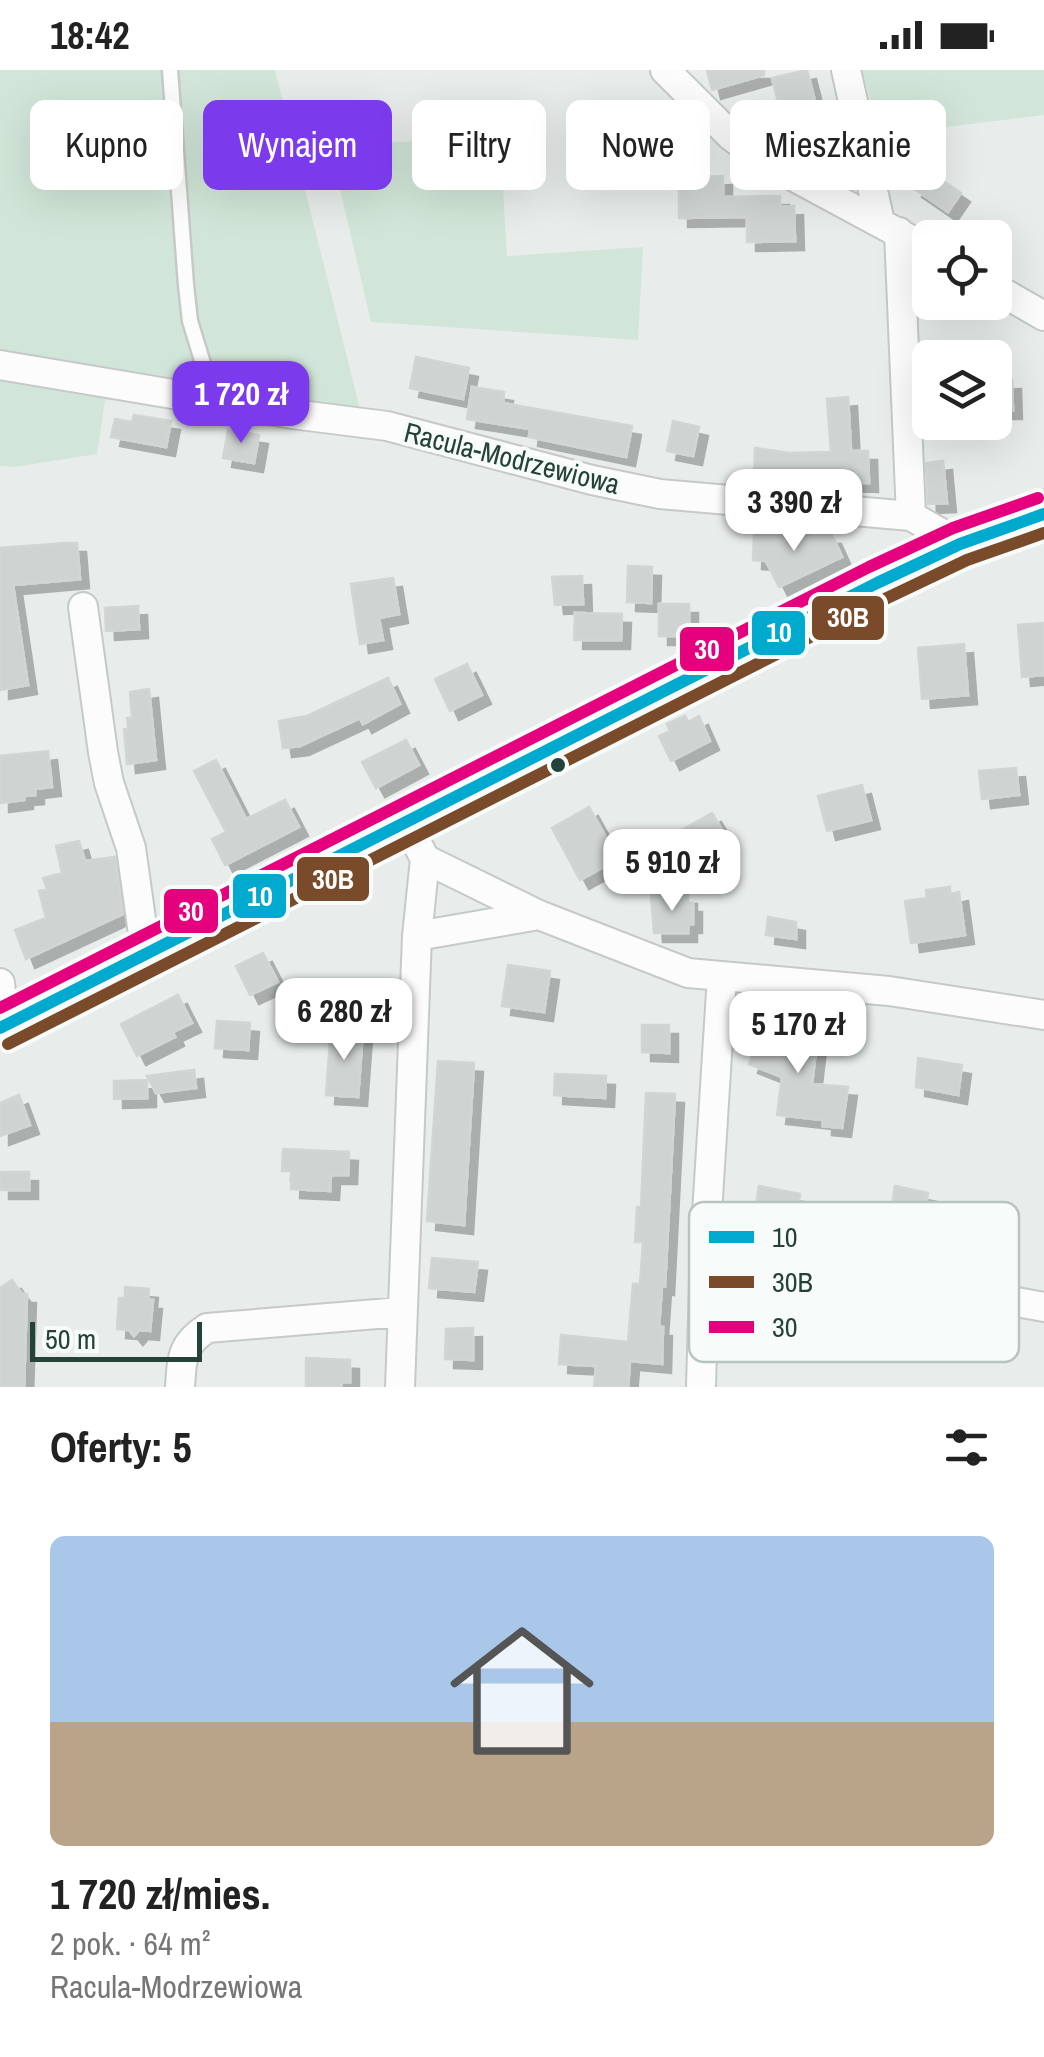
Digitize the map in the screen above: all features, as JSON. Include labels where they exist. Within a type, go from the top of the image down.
[{"type":"street","points":[[665,70],[739,143],[912,240]]},
{"type":"street","points":[[846,70],[890,227],[912,516]]},
{"type":"street","points":[[1012,298],[1044,316]]},
{"type":"street","name":"Racula-Modrzewiowa","points":[[0,365],[387,426],[660,494],[912,516],[960,544]]},
{"type":"street","points":[[0,983],[2,1027],[960,544],[1044,514]]},
{"type":"street","points":[[82,607],[103,752],[131,848],[146,956]]},
{"type":"street","points":[[400,1387],[417,936],[426,859],[406,822]]},
{"type":"street","points":[[426,859],[540,915],[688,974],[890,991],[1044,1015]]},
{"type":"street","points":[[417,936],[540,915]]},
{"type":"street","points":[[708,1202],[722,976]]},
{"type":"street","points":[[1019,1302],[1044,1307]]},
{"type":"street","points":[[180,1387],[182,1356],[191,1338],[207,1328],[401,1312]]},
{"type":"street","points":[[700,1387],[701,1362]]},
{"type":"lane","points":[[170,70],[186,285],[190,321],[205,370],[203,400]]},
{"type":"green space","points":[[0,70],[275,70],[283,100],[203,100],[203,190],[305,190],[360,409],[0,353]]},
{"type":"green space","points":[[862,70],[1044,70],[1044,115],[946,127],[946,100],[870,100]]},
{"type":"green space","points":[[412,141],[412,190],[503,190],[507,256],[643,247],[638,340],[371,322],[340,190],[392,190],[392,142]]},
{"type":"green space","points":[[0,367],[108,381],[97,454],[0,466]]},
{"type":"building","points":[[707,70],[764,70],[764,75],[712,90]]},
{"type":"building","points":[[807,70],[815,100],[778,100],[772,78]]},
{"type":"building","points":[[723,176],[723,197],[780,196],[780,207],[794,206],[795,241],[747,242],[747,217],[679,218],[679,190],[710,190],[710,177]]},
{"type":"building","points":[[946,183],[961,193],[948,212],[916,190],[946,190]]},
{"type":"building","points":[[416,357],[469,368],[463,399],[410,388]]},
{"type":"building","points":[[472,387],[504,392],[503,403],[632,426],[626,457],[529,437],[530,429],[467,419]]},
{"type":"building","points":[[848,397],[851,451],[868,451],[869,483],[754,480],[755,448],[789,453],[831,452],[827,399]]},
{"type":"building","points":[[134,415],[171,421],[166,447],[111,437],[115,419],[132,422]]},
{"type":"building","points":[[673,421],[699,427],[693,456],[667,451]]},
{"type":"building","points":[[228,430],[259,435],[254,463],[223,458]]},
{"type":"building","points":[[943,461],[947,503],[928,504],[926,463]]},
{"type":"building","points":[[754,532],[832,535],[842,557],[779,587],[766,561],[753,560]]},
{"type":"building","points":[[77,543],[80,579],[13,585],[28,685],[0,690],[0,548]]},
{"type":"building","points":[[628,566],[652,567],[651,603],[627,602]]},
{"type":"building","points":[[582,576],[583,604],[555,605],[552,577]]},
{"type":"building","points":[[393,578],[399,614],[379,618],[383,640],[360,644],[351,584]]},
{"type":"building","points":[[659,604],[689,604],[689,636],[659,636]]},
{"type":"building","points":[[138,606],[139,629],[106,631],[105,608]]},
{"type":"building","points":[[575,613],[622,614],[621,640],[574,640]]},
{"type":"building","points":[[1044,623],[1044,675],[1022,677],[1018,625]]},
{"type":"building","points":[[964,644],[968,695],[922,699],[918,648]]},
{"type":"building","points":[[467,664],[482,695],[450,711],[435,679]]},
{"type":"building","points":[[388,678],[400,704],[363,724],[360,718],[300,746],[283,748],[279,721],[307,716]]},
{"type":"building","points":[[149,689],[156,760],[127,764],[124,729],[128,728],[127,718],[132,718],[130,692]]},
{"type":"building","points":[[685,716],[688,722],[699,716],[710,741],[671,761],[659,736],[670,731],[667,724]]},
{"type":"building","points":[[406,740],[419,765],[376,788],[362,762]]},
{"type":"building","points":[[48,751],[52,787],[35,789],[35,795],[24,796],[24,800],[0,803],[0,756]]},
{"type":"building","points":[[216,760],[246,819],[285,800],[299,827],[225,865],[212,839],[226,832],[194,771]]},
{"type":"building","points":[[1016,768],[1019,795],[982,799],[979,771]]},
{"type":"building","points":[[862,785],[871,820],[827,831],[818,796]]},
{"type":"building","points":[[589,807],[618,859],[580,880],[552,828]]},
{"type":"building","points":[[712,813],[722,830],[669,859],[661,842]]},
{"type":"building","points":[[79,841],[85,861],[115,857],[123,914],[26,959],[15,930],[46,918],[39,891],[47,889],[43,878],[62,873],[56,846]]},
{"type":"building","points":[[950,887],[950,894],[959,892],[965,935],[911,943],[905,901],[927,898],[926,890]]},
{"type":"building","points":[[651,895],[688,895],[688,903],[693,903],[693,924],[688,924],[688,933],[654,933]]},
{"type":"building","points":[[768,917],[796,922],[796,939],[766,935]]},
{"type":"building","points":[[263,953],[278,982],[250,995],[236,966]]},
{"type":"building","points":[[508,965],[550,971],[544,1012],[502,1006]]},
{"type":"building","points":[[178,995],[192,1023],[173,1032],[175,1037],[137,1056],[121,1024]]},
{"type":"building","points":[[766,1018],[793,1028],[789,1038],[817,1042],[812,1084],[848,1087],[842,1128],[823,1126],[823,1120],[777,1115],[782,1077],[749,1064]]},
{"type":"building","points":[[217,1021],[250,1023],[248,1050],[215,1048]]},
{"type":"building","points":[[642,1025],[669,1025],[669,1053],[642,1052]]},
{"type":"building","points":[[331,1028],[363,1031],[358,1097],[326,1095]]},
{"type":"building","points":[[918,1058],[962,1065],[958,1095],[916,1087]]},
{"type":"building","points":[[438,1061],[474,1063],[464,1225],[427,1221]]},
{"type":"building","points":[[194,1070],[196,1088],[156,1093],[147,1076]]},
{"type":"building","points":[[555,1074],[606,1076],[605,1098],[554,1095]]},
{"type":"building","points":[[147,1080],[147,1098],[114,1099],[114,1081]]},
{"type":"building","points":[[646,1093],[675,1094],[665,1286],[662,1285],[659,1327],[663,1327],[662,1364],[630,1361],[628,1387],[594,1387],[596,1366],[559,1364],[561,1335],[628,1342],[633,1284],[640,1284],[643,1242],[635,1242],[637,1207],[641,1207]]},
{"type":"building","points":[[19,1095],[30,1125],[0,1136],[0,1103]]},
{"type":"building","points":[[283,1149],[349,1152],[348,1175],[331,1175],[330,1191],[291,1189],[292,1171],[282,1171]]},
{"type":"building","points":[[0,1172],[29,1172],[29,1190],[0,1190]]},
{"type":"building","points":[[759,1186],[800,1194],[799,1202],[756,1202]]},
{"type":"building","points":[[895,1186],[928,1193],[926,1202],[892,1202]]},
{"type":"building","points":[[432,1258],[478,1262],[474,1292],[429,1288]]},
{"type":"building","points":[[12,1280],[22,1294],[27,1294],[24,1387],[0,1387],[0,1288]]},
{"type":"building","points":[[125,1287],[149,1289],[148,1300],[153,1300],[150,1331],[139,1330],[134,1336],[129,1330],[117,1329],[119,1298],[125,1298]]},
{"type":"building","points":[[473,1328],[473,1360],[445,1359],[446,1329]]},
{"type":"building","points":[[306,1358],[350,1360],[350,1382],[342,1382],[341,1387],[306,1387]]},
{"type":"transit line","name":"30","points":[[0,1008],[869,567],[953,528],[1038,498]]},
{"type":"transit line","name":"10","points":[[0,1028],[877,583],[960,544],[1044,514]]},
{"type":"transit line","name":"30B","points":[[8,1044],[885,599],[967,560],[1044,533]]}]
